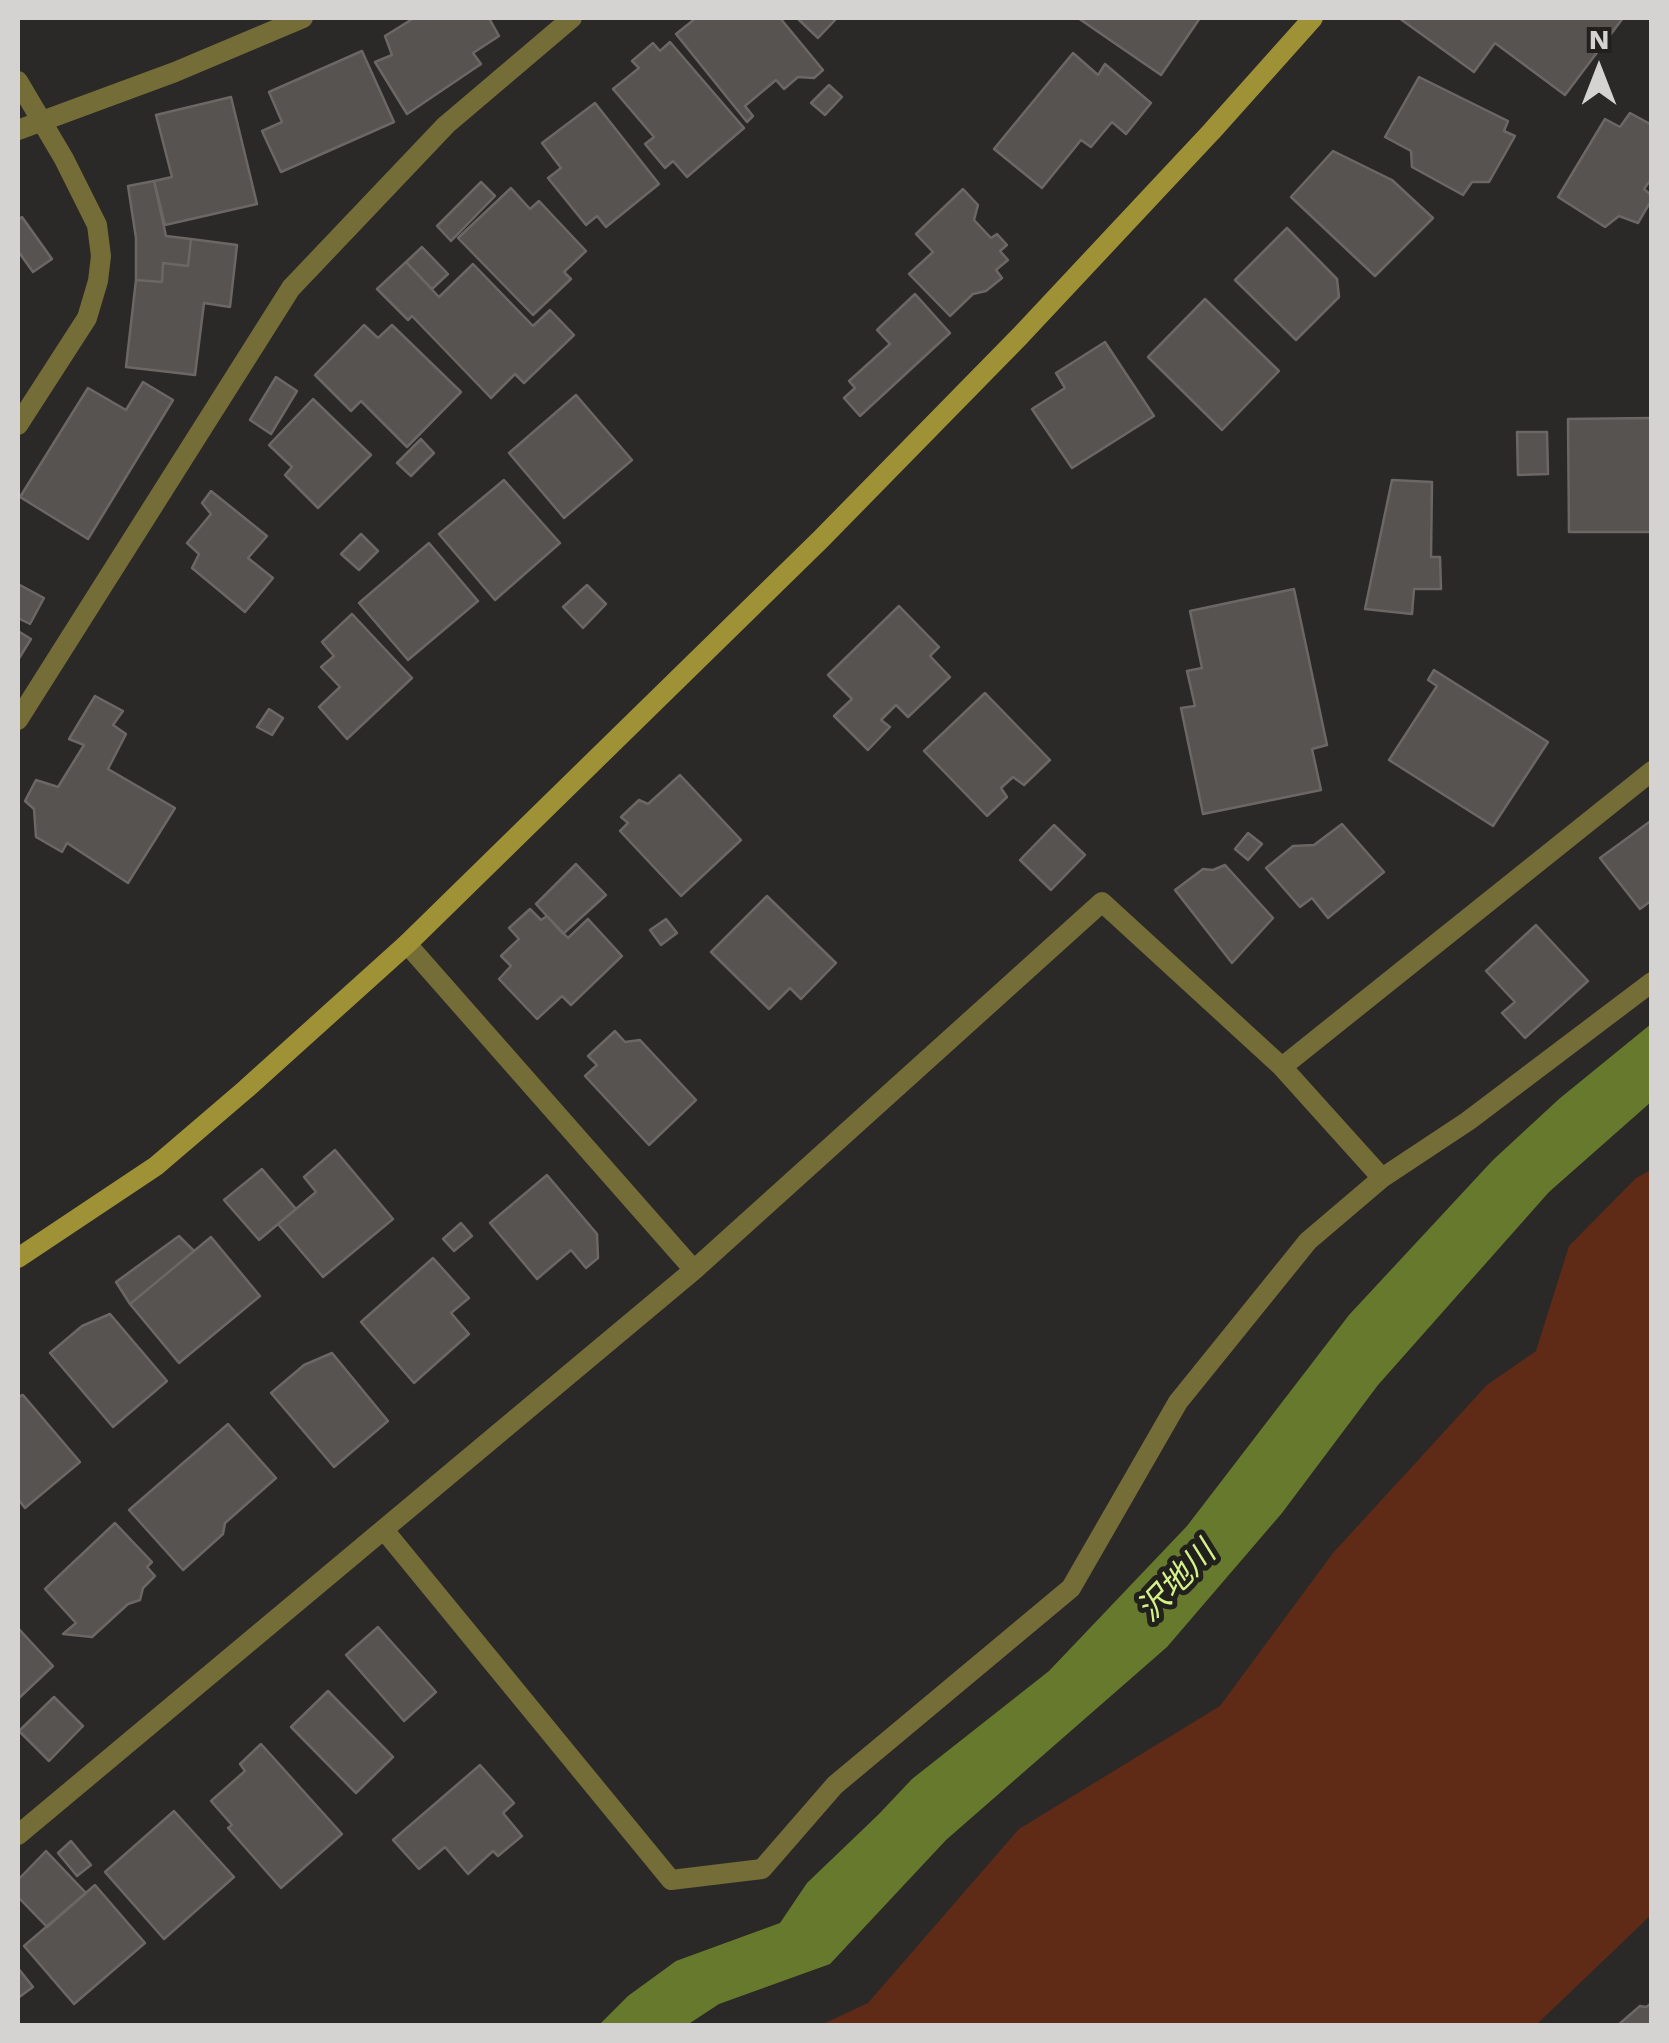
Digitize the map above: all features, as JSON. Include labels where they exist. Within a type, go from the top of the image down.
[{"type":"street","points":[[18,130],[174,72],[302,18]]},
{"type":"street","points":[[18,720],[291,288],[446,125],[572,18]]},
{"type":"street","points":[[18,1258],[156,1166],[407,944],[835,526],[1032,322],[1314,18]]},
{"type":"street","points":[[18,80],[97,225],[101,256],[87,318],[18,424]]},
{"type":"street","points":[[1282,1067],[1652,771]]},
{"type":"street","points":[[18,1834],[694,1270],[1102,902],[1282,1067],[1382,1178]]},
{"type":"street","points":[[407,944],[694,1270]]},
{"type":"street","points":[[384,1530],[671,1880],[762,1870],[835,1785],[1071,1588],[1178,1402],[1308,1241],[1382,1178],[1468,1121],[1652,982]]},
{"type":"shaded area","points":[[1651,1170],[1651,1915],[1536,2025],[821,2025],[868,2003],[1019,1829],[1220,1706],[1333,1553],[1487,1385],[1536,1351],[1569,1246],[1636,1178]]},
{"type":"water","name":"沢地川","points":[[1651,1024],[1651,1102],[1549,1192],[1378,1385],[1282,1513],[1167,1647],[946,1840],[830,1964],[719,2004],[687,2025],[599,2025],[628,1996],[676,1961],[780,1923],[807,1883],[912,1779],[1049,1671],[1187,1526],[1349,1315],[1493,1160],[1559,1099]]},
{"type":"building","points":[[414,18],[489,18],[499,36],[473,53],[481,64],[407,114],[375,62],[392,55],[385,36]]},
{"type":"building","points":[[696,18],[780,18],[823,70],[814,78],[798,77],[784,89],[776,80],[745,106],[753,116],[747,122],[676,34]]},
{"type":"building","points":[[797,18],[837,18],[818,38]]},
{"type":"building","points":[[1078,18],[1200,18],[1161,75]]},
{"type":"building","points":[[1399,18],[1623,18],[1565,95],[1495,43],[1474,72]]},
{"type":"building","points":[[670,42],[744,128],[687,177],[673,161],[665,168],[645,144],[654,137],[613,89],[639,68],[632,61],[653,43],[660,51]]},
{"type":"building","points":[[362,51],[394,122],[281,172],[262,131],[282,122],[269,92]]},
{"type":"building","points":[[1073,53],[1098,75],[1105,64],[1151,103],[1126,134],[1112,122],[1091,147],[1081,140],[1042,188],[994,149]]},
{"type":"building","points":[[1419,77],[1508,121],[1504,131],[1515,136],[1489,182],[1472,182],[1463,195],[1412,167],[1411,151],[1385,137]]},
{"type":"building","points":[[829,85],[842,97],[825,115],[811,103]]},
{"type":"building","points":[[231,97],[257,204],[165,225],[154,181],[172,177],[156,115]]},
{"type":"building","points":[[595,103],[659,184],[606,227],[597,216],[586,225],[548,178],[561,168],[542,143]]},
{"type":"building","points":[[1630,113],[1652,125],[1652,178],[1644,189],[1652,199],[1638,223],[1619,216],[1605,227],[1558,197],[1605,119],[1620,127]]},
{"type":"building","points":[[1333,151],[1392,180],[1433,218],[1375,276],[1291,197]]},
{"type":"building","points":[[154,181],[166,236],[191,239],[188,266],[163,263],[162,282],[136,280],[136,238],[128,186]]},
{"type":"building","points":[[481,182],[495,196],[451,241],[437,226]]},
{"type":"building","points":[[511,188],[530,209],[539,201],[586,251],[564,272],[571,279],[533,315],[458,238]]},
{"type":"building","points":[[963,189],[978,205],[974,220],[991,238],[997,234],[1007,245],[1000,251],[1008,260],[996,270],[1002,278],[986,291],[973,294],[950,316],[909,274],[933,252],[916,234]]},
{"type":"building","points":[[22,217],[52,259],[33,272],[18,251],[18,220]]},
{"type":"building","points":[[1287,228],[1337,279],[1339,297],[1296,340],[1235,280]]},
{"type":"building","points":[[191,239],[237,245],[230,307],[204,303],[195,375],[126,367],[136,280],[162,282],[163,263],[188,266]]},
{"type":"building","points":[[422,247],[448,274],[432,289],[406,262]]},
{"type":"building","points":[[406,262],[439,297],[473,264],[533,326],[550,310],[574,335],[524,383],[515,374],[491,398],[412,316],[408,320],[377,289]]},
{"type":"building","points":[[915,294],[950,333],[860,416],[844,398],[855,388],[849,381],[890,344],[877,330]]},
{"type":"building","points":[[1205,299],[1279,371],[1222,430],[1148,357]]},
{"type":"building","points":[[364,325],[378,338],[392,325],[461,392],[407,447],[361,401],[351,411],[315,375]]},
{"type":"building","points":[[1105,342],[1154,416],[1072,468],[1032,409],[1065,388],[1056,373]]},
{"type":"building","points":[[276,377],[297,391],[271,434],[250,420]]},
{"type":"building","points":[[143,382],[173,400],[88,539],[20,497],[88,388],[126,410]]},
{"type":"building","points":[[576,395],[632,460],[564,518],[509,453]]},
{"type":"building","points":[[313,399],[371,455],[318,508],[285,475],[292,467],[269,445]]},
{"type":"building","points":[[1652,418],[1652,532],[1569,532],[1568,419]]},
{"type":"building","points":[[1517,432],[1547,432],[1548,474],[1518,475]]},
{"type":"building","points":[[421,439],[434,453],[411,476],[397,463]]},
{"type":"building","points":[[504,480],[560,543],[495,600],[439,534]]},
{"type":"building","points":[[1392,480],[1432,482],[1431,557],[1440,557],[1441,589],[1414,589],[1412,614],[1365,609]]},
{"type":"building","points":[[211,491],[267,536],[248,558],[273,578],[245,612],[192,568],[199,554],[187,543],[211,514],[202,503]]},
{"type":"building","points":[[361,534],[378,551],[359,570],[341,554]]},
{"type":"building","points":[[429,543],[478,601],[408,660],[359,603]]},
{"type":"building","points":[[18,584],[44,598],[30,624],[18,618]]},
{"type":"building","points":[[587,585],[606,604],[583,628],[563,607]]},
{"type":"building","points":[[1294,589],[1327,745],[1312,749],[1321,790],[1203,814],[1181,708],[1195,706],[1187,671],[1202,668],[1190,611]]},
{"type":"building","points":[[899,606],[939,647],[930,656],[950,677],[908,717],[896,705],[881,720],[890,727],[868,750],[834,716],[852,699],[828,675]]},
{"type":"building","points":[[352,614],[412,678],[347,739],[319,707],[340,687],[321,667],[334,656],[322,642]]},
{"type":"building","points":[[18,631],[31,639],[18,660]]},
{"type":"building","points":[[1434,670],[1548,742],[1493,826],[1389,760],[1437,686],[1428,680]]},
{"type":"building","points":[[985,693],[1050,760],[1024,785],[1013,777],[1001,788],[1007,797],[987,816],[924,751]]},
{"type":"building","points":[[95,696],[123,711],[113,725],[126,734],[108,769],[175,808],[128,883],[67,843],[62,852],[36,837],[34,809],[25,801],[36,780],[58,787],[84,745],[69,739]]},
{"type":"building","points":[[269,709],[283,718],[272,735],[257,727]]},
{"type":"building","points":[[680,775],[741,840],[681,896],[620,831],[628,823],[621,817],[639,800],[648,804]]},
{"type":"building","points":[[1652,820],[1652,900],[1640,909],[1600,858]]},
{"type":"building","points":[[1342,824],[1384,872],[1328,918],[1312,898],[1300,907],[1266,868],[1293,846],[1314,845]]},
{"type":"building","points":[[1054,825],[1085,855],[1051,890],[1020,860]]},
{"type":"building","points":[[1248,833],[1262,844],[1248,860],[1235,849]]},
{"type":"building","points":[[576,864],[606,895],[563,934],[536,904]]},
{"type":"building","points":[[1225,865],[1273,918],[1232,963],[1175,890],[1203,869]]},
{"type":"building","points":[[767,896],[836,963],[801,999],[790,988],[769,1009],[711,952]]},
{"type":"building","points":[[530,909],[541,920],[547,916],[568,938],[588,919],[622,956],[571,1005],[562,996],[537,1019],[499,979],[511,966],[501,956],[519,939],[509,928]]},
{"type":"building","points":[[666,919],[677,933],[661,945],[650,930]]},
{"type":"building","points":[[1536,925],[1588,981],[1525,1038],[1502,1013],[1515,1002],[1486,971]]},
{"type":"building","points":[[615,1031],[625,1042],[640,1040],[696,1100],[649,1145],[585,1076],[597,1065],[588,1056]]},
{"type":"building","points":[[335,1150],[393,1219],[323,1277],[278,1224],[316,1192],[304,1177]]},
{"type":"building","points":[[262,1169],[296,1209],[259,1240],[224,1200]]},
{"type":"building","points":[[547,1175],[597,1234],[598,1258],[586,1268],[571,1250],[537,1279],[490,1223]]},
{"type":"building","points":[[461,1223],[472,1236],[454,1251],[443,1239]]},
{"type":"building","points":[[179,1236],[194,1251],[130,1304],[116,1282]]},
{"type":"building","points":[[211,1237],[260,1296],[179,1363],[130,1304]]},
{"type":"building","points":[[433,1258],[469,1298],[451,1313],[469,1334],[414,1383],[361,1322]]},
{"type":"building","points":[[110,1314],[167,1381],[113,1427],[50,1353],[82,1326]]},
{"type":"building","points":[[332,1353],[388,1421],[334,1467],[271,1393],[304,1365]]},
{"type":"building","points":[[23,1395],[80,1462],[25,1508],[18,1499],[18,1397]]},
{"type":"building","points":[[228,1424],[276,1478],[225,1523],[223,1534],[183,1570],[129,1510]]},
{"type":"building","points":[[115,1523],[152,1562],[147,1567],[155,1576],[143,1588],[140,1600],[128,1604],[92,1637],[63,1634],[76,1623],[45,1589]]},
{"type":"building","points":[[378,1627],[436,1692],[404,1721],[346,1655]]},
{"type":"building","points":[[18,1628],[53,1666],[18,1699]]},
{"type":"building","points":[[328,1691],[393,1757],[356,1793],[291,1727]]},
{"type":"building","points":[[54,1697],[83,1726],[49,1761],[19,1731]]},
{"type":"building","points":[[261,1744],[342,1834],[281,1888],[228,1828],[232,1825],[211,1801],[245,1771],[240,1764]]},
{"type":"building","points":[[480,1765],[514,1803],[503,1813],[522,1836],[498,1856],[493,1851],[468,1874],[445,1847],[419,1869],[393,1840]]},
{"type":"building","points":[[174,1811],[234,1877],[164,1939],[105,1872]]},
{"type":"building","points":[[71,1841],[91,1865],[77,1876],[58,1853]]},
{"type":"building","points":[[46,1851],[86,1893],[47,1927],[18,1897],[18,1880]]},
{"type":"building","points":[[95,1885],[145,1943],[74,2004],[24,1946]]},
{"type":"building","points":[[18,1968],[33,1987],[18,1998]]},
{"type":"building","points":[[1652,2003],[1652,2026],[1617,2026],[1640,2006]]}]
